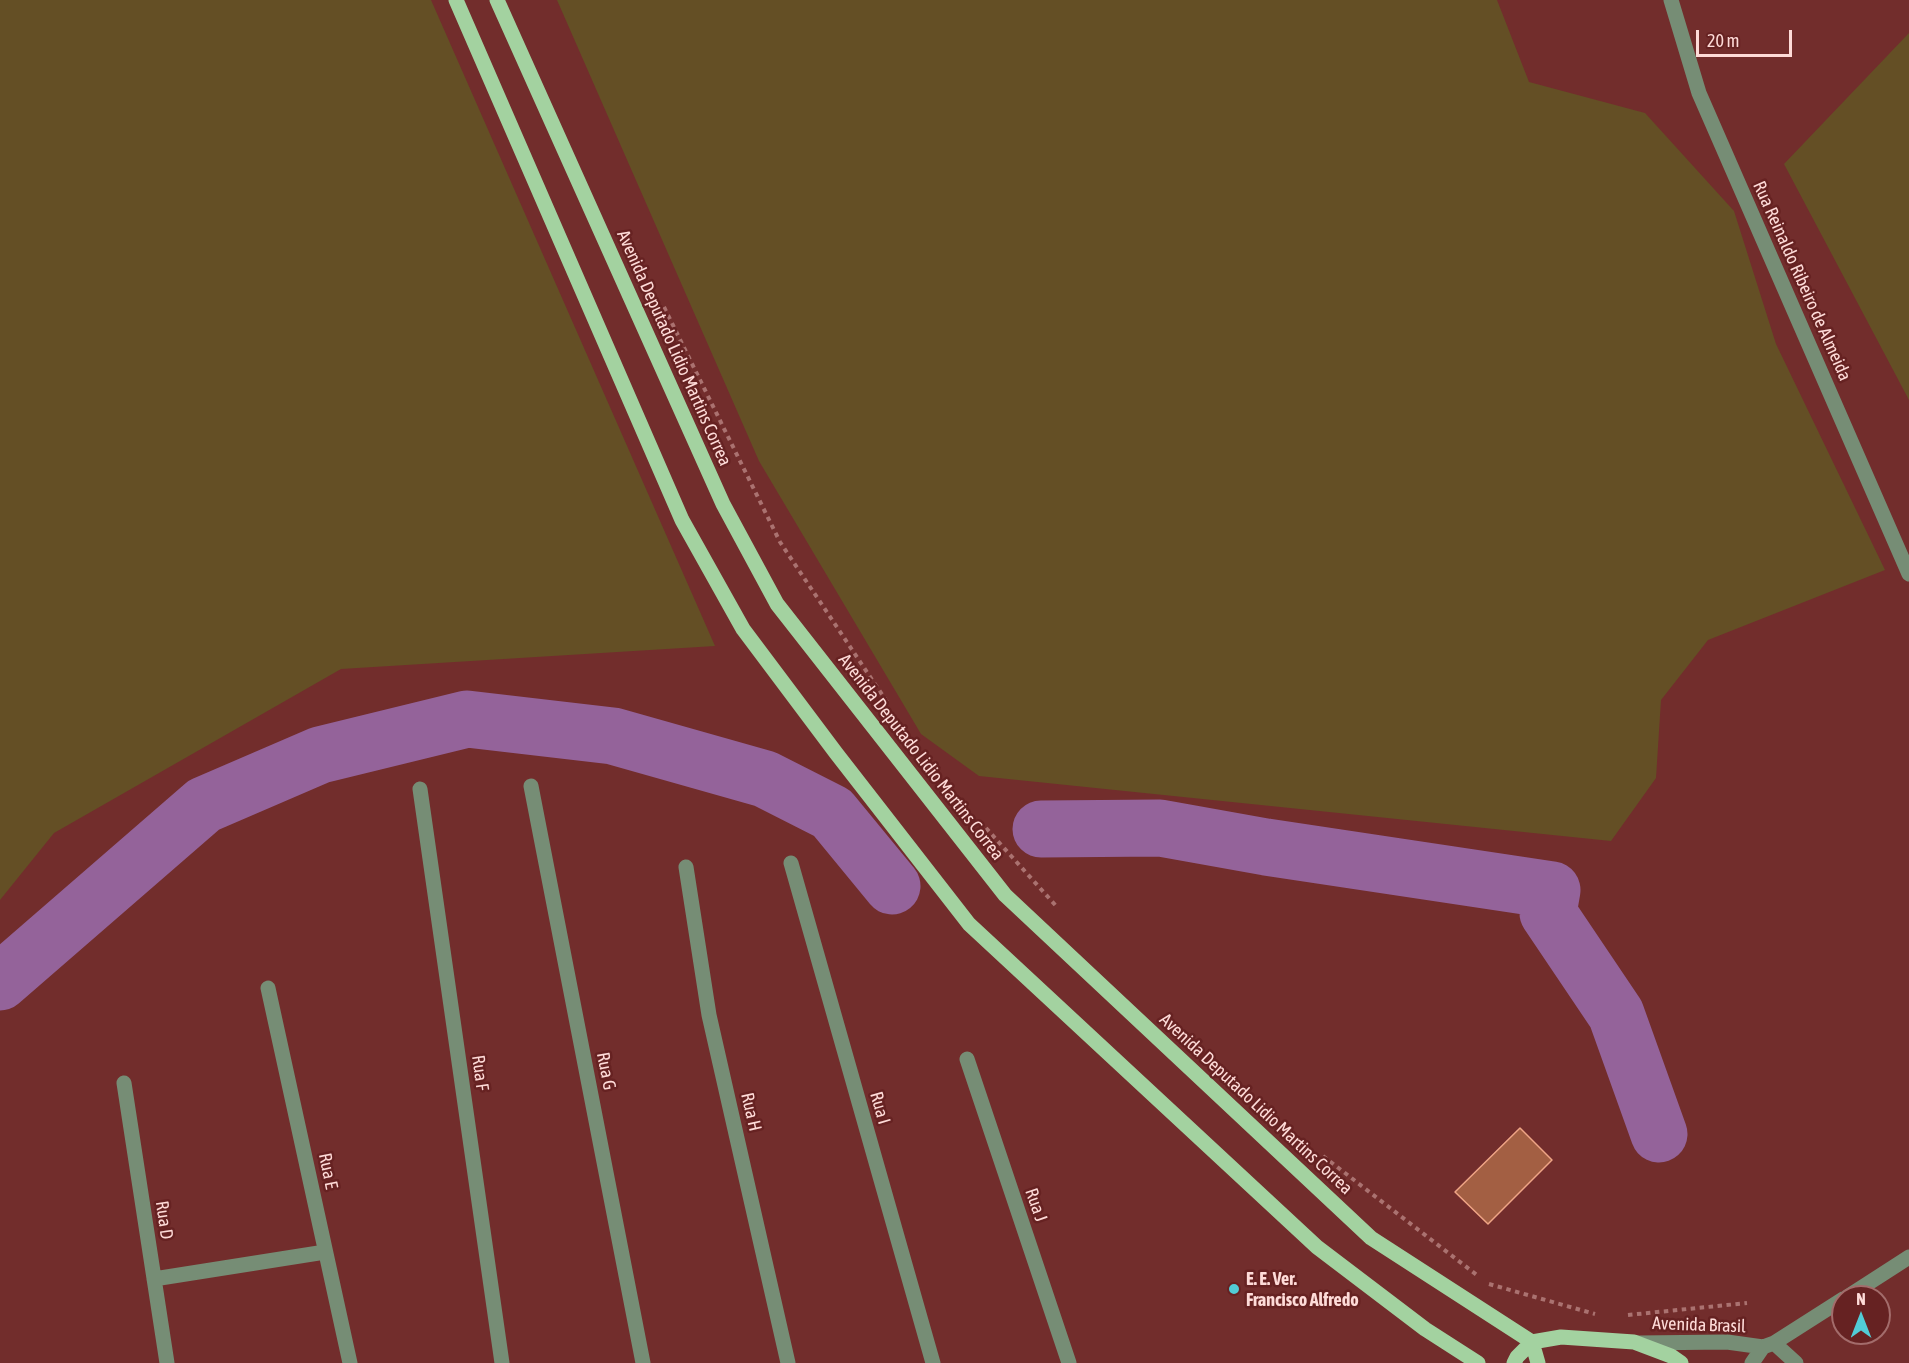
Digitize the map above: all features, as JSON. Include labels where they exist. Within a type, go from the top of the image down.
[{"type":"main road","points":[[456,0],[682,520],[743,629],[969,924],[1317,1248],[1425,1329],[1478,1363]]},
{"type":"main road","name":"Avenida Deputado Lidio Martins Correa","points":[[497,0],[723,504],[777,604],[1005,896],[1371,1238],[1532,1342]]},
{"type":"main road","points":[[1514,1363],[1532,1342],[1561,1336],[1634,1342],[1671,1356],[1681,1363]]},
{"type":"main road","points":[[1532,1342],[1538,1363]]},
{"type":"street","name":"Rua Reinaldo Ribeiro de Almeida","points":[[1671,0],[1699,93],[1909,574]]},
{"type":"street","name":"Rua G","points":[[531,786],[643,1363]]},
{"type":"street","name":"Rua F","points":[[420,789],[502,1363]]},
{"type":"street","name":"Rua I","points":[[791,862],[933,1363]]},
{"type":"street","name":"Rua H","points":[[686,867],[709,1015],[788,1363]]},
{"type":"street","name":"Rua E","points":[[268,988],[350,1363]]},
{"type":"street","name":"Rua J","points":[[967,1059],[1069,1363]]},
{"type":"street","name":"Rua D","points":[[124,1083],[166,1363]]},
{"type":"street","points":[[153,1279],[325,1252]]},
{"type":"street","name":"Avenida Brasil","points":[[1865,1285],[1909,1257]]},
{"type":"street","name":"Avenida Brasil","points":[[1752,1363],[1769,1345],[1831,1307]]},
{"type":"street","name":"Avenida Brasil","points":[[1634,1342],[1727,1342],[1769,1345]]},
{"type":"street","points":[[1769,1345],[1796,1363]]},
{"type":"path","points":[[663,306],[780,542],[889,705]]},
{"type":"path","points":[[981,823],[1058,909]]},
{"type":"path","points":[[1318,1152],[1345,1176],[1479,1276]]},
{"type":"path","points":[[1488,1284],[1597,1314]]},
{"type":"path","points":[[1620,1316],[1747,1303]]},
{"type":"shaded area","points":[[0,0],[431,0],[715,646],[341,669],[54,833],[0,900]]},
{"type":"shaded area","points":[[557,0],[1497,0],[1529,82],[1645,113],[1734,211],[1776,344],[1885,570],[1708,640],[1661,700],[1656,778],[1611,841],[979,776],[921,734],[759,461]]},
{"type":"shaded area","points":[[1909,33],[1909,400],[1784,164]]},
{"type":"building","points":[[1520,1128],[1552,1160],[1488,1224],[1455,1192]]},
{"type":"waterway","points":[[0,982],[204,805],[320,755],[467,719],[613,736],[765,779],[832,813],[892,886]]},
{"type":"waterway","points":[[1041,829],[1160,828],[1266,847],[1552,890],[1548,913],[1616,1014],[1659,1134]]},
{"type":"place","name":"E. E. Ver. Francisco Alfredo","points":[[1234,1289]]}]
